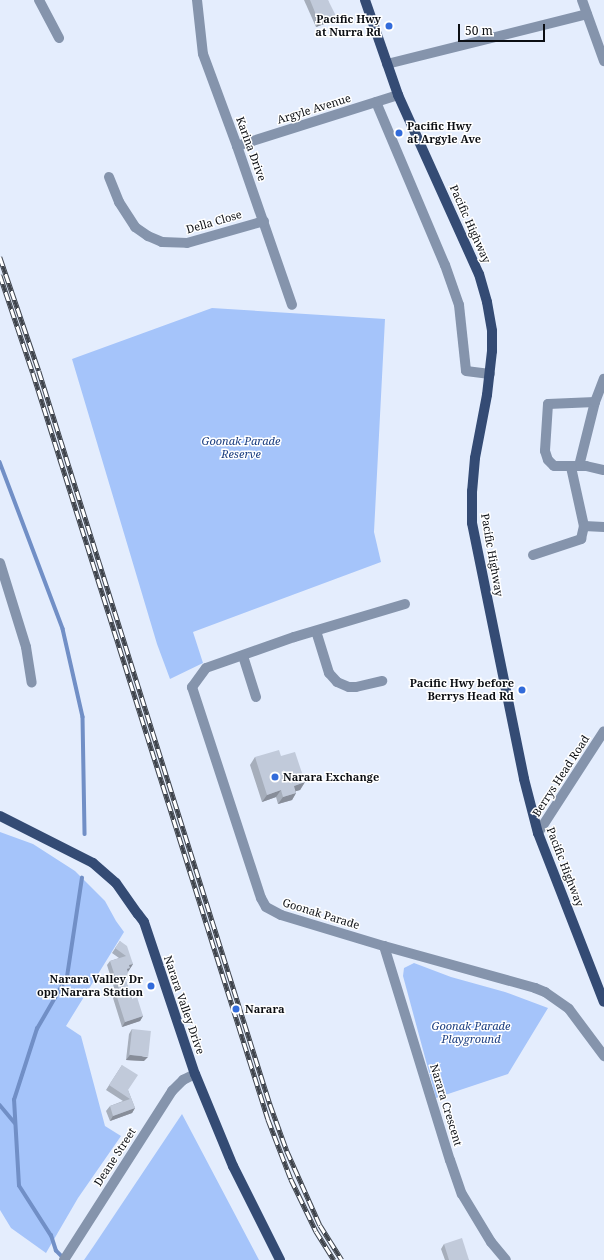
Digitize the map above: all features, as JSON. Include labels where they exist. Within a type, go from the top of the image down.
[{"type":"main road","name":"Pacific Highway","points":[[364,0],[398,95],[479,274],[490,316],[492,351],[490,374],[475,458],[472,491],[472,523],[524,779],[538,833],[604,1002]]},
{"type":"main road","name":"Narara Valley Drive","points":[[0,816],[86,859],[108,875],[131,902],[144,922],[195,1074],[233,1166],[280,1260]]},
{"type":"street","points":[[38,0],[59,38]]},
{"type":"street","name":"Karina Drive","points":[[197,0],[203,54],[264,221],[292,305]]},
{"type":"street","points":[[582,0],[602,50],[604,61]]},
{"type":"street","points":[[388,64],[587,14]]},
{"type":"street","name":"Argyle Avenue","points":[[237,146],[398,95]]},
{"type":"street","points":[[376,102],[445,265],[459,305],[466,371],[490,374]]},
{"type":"street","name":"Della Close","points":[[109,177],[120,202],[135,227],[148,236],[162,242],[187,243],[264,221]]},
{"type":"street","points":[[533,555],[581,539],[584,526],[575,466],[595,402],[604,379]]},
{"type":"street","points":[[595,402],[548,404],[544,445],[546,456],[550,464],[554,466],[575,466],[604,470]]},
{"type":"street","points":[[584,526],[604,527]]},
{"type":"street","points":[[0,563],[26,648],[32,683]]},
{"type":"street","name":"Goonak Parade","points":[[405,604],[316,631],[206,668],[192,687],[263,903],[270,910],[281,915],[545,992],[569,1009],[604,1056]]},
{"type":"street","points":[[316,631],[329,673],[337,682],[349,687],[356,687],[382,681]]},
{"type":"street","points":[[243,656],[256,697]]},
{"type":"street","name":"Berrys Head Road","points":[[538,833],[604,731]]},
{"type":"street","name":"Narara Crescent","points":[[384,946],[450,1160],[462,1194],[491,1242],[506,1260]]},
{"type":"street","name":"Deane Street","points":[[64,1260],[172,1091],[183,1080],[195,1074]]},
{"type":"green space","name":"Goonak Parade Reserve","points":[[212,308],[385,319],[374,532],[381,562],[193,632],[203,663],[170,679],[157,644],[72,359]]},
{"type":"green space","points":[[0,832],[33,844],[75,871],[105,901],[124,932],[66,1026],[81,1036],[105,1126],[121,1136],[78,1198],[46,1253],[11,1228],[0,1210]]},
{"type":"green space","name":"Goonak Parade Playground","points":[[414,963],[451,977],[505,992],[548,1008],[508,1074],[436,1098],[403,976],[404,968]]},
{"type":"green space","points":[[182,1114],[259,1260],[84,1260],[93,1247]]},
{"type":"building","points":[[310,0],[328,0],[336,16],[319,22]]},
{"type":"building","name":"Narara Exchange","points":[[279,750],[281,756],[295,752],[305,782],[294,786],[296,793],[283,797],[281,790],[267,795],[255,757]]},
{"type":"building","points":[[120,941],[127,946],[133,964],[129,965],[130,968],[127,969],[129,976],[125,978],[132,999],[137,997],[143,1016],[125,1022],[116,994],[120,992],[110,961],[126,956],[115,948]]},
{"type":"building","points":[[132,1029],[151,1031],[148,1057],[129,1055]]},
{"type":"building","points":[[122,1065],[138,1075],[128,1090],[135,1108],[113,1116],[110,1106],[130,1099],[109,1085]]},
{"type":"building","points":[[462,1238],[469,1260],[449,1260],[444,1244]]},
{"type":"waterway","points":[[0,462],[63,629],[83,717],[85,834]]},
{"type":"waterway","points":[[64,1259],[56,1251],[51,1236],[19,1186],[14,1100],[37,1029],[67,977],[82,878]]},
{"type":"waterway","points":[[0,1105],[15,1123]]},
{"type":"railway","points":[[0,257],[39,371],[270,1104],[287,1151],[320,1225],[342,1260]]},
{"type":"railway","points":[[0,275],[33,373],[268,1119],[291,1179],[316,1231],[334,1260]]},
{"type":"place","name":"Pacific Hwy at Nurra Rd","points":[[389,26]]},
{"type":"place","name":"Pacific Hwy at Argyle Ave","points":[[399,133]]},
{"type":"place","name":"Pacific Hwy before Berrys Head Rd","points":[[522,690]]},
{"type":"place","name":"Narara Exchange","points":[[275,777]]},
{"type":"place","name":"Narara Valley Dr opp Narara Station","points":[[151,986]]},
{"type":"place","name":"Narara","points":[[236,1009]]}]
